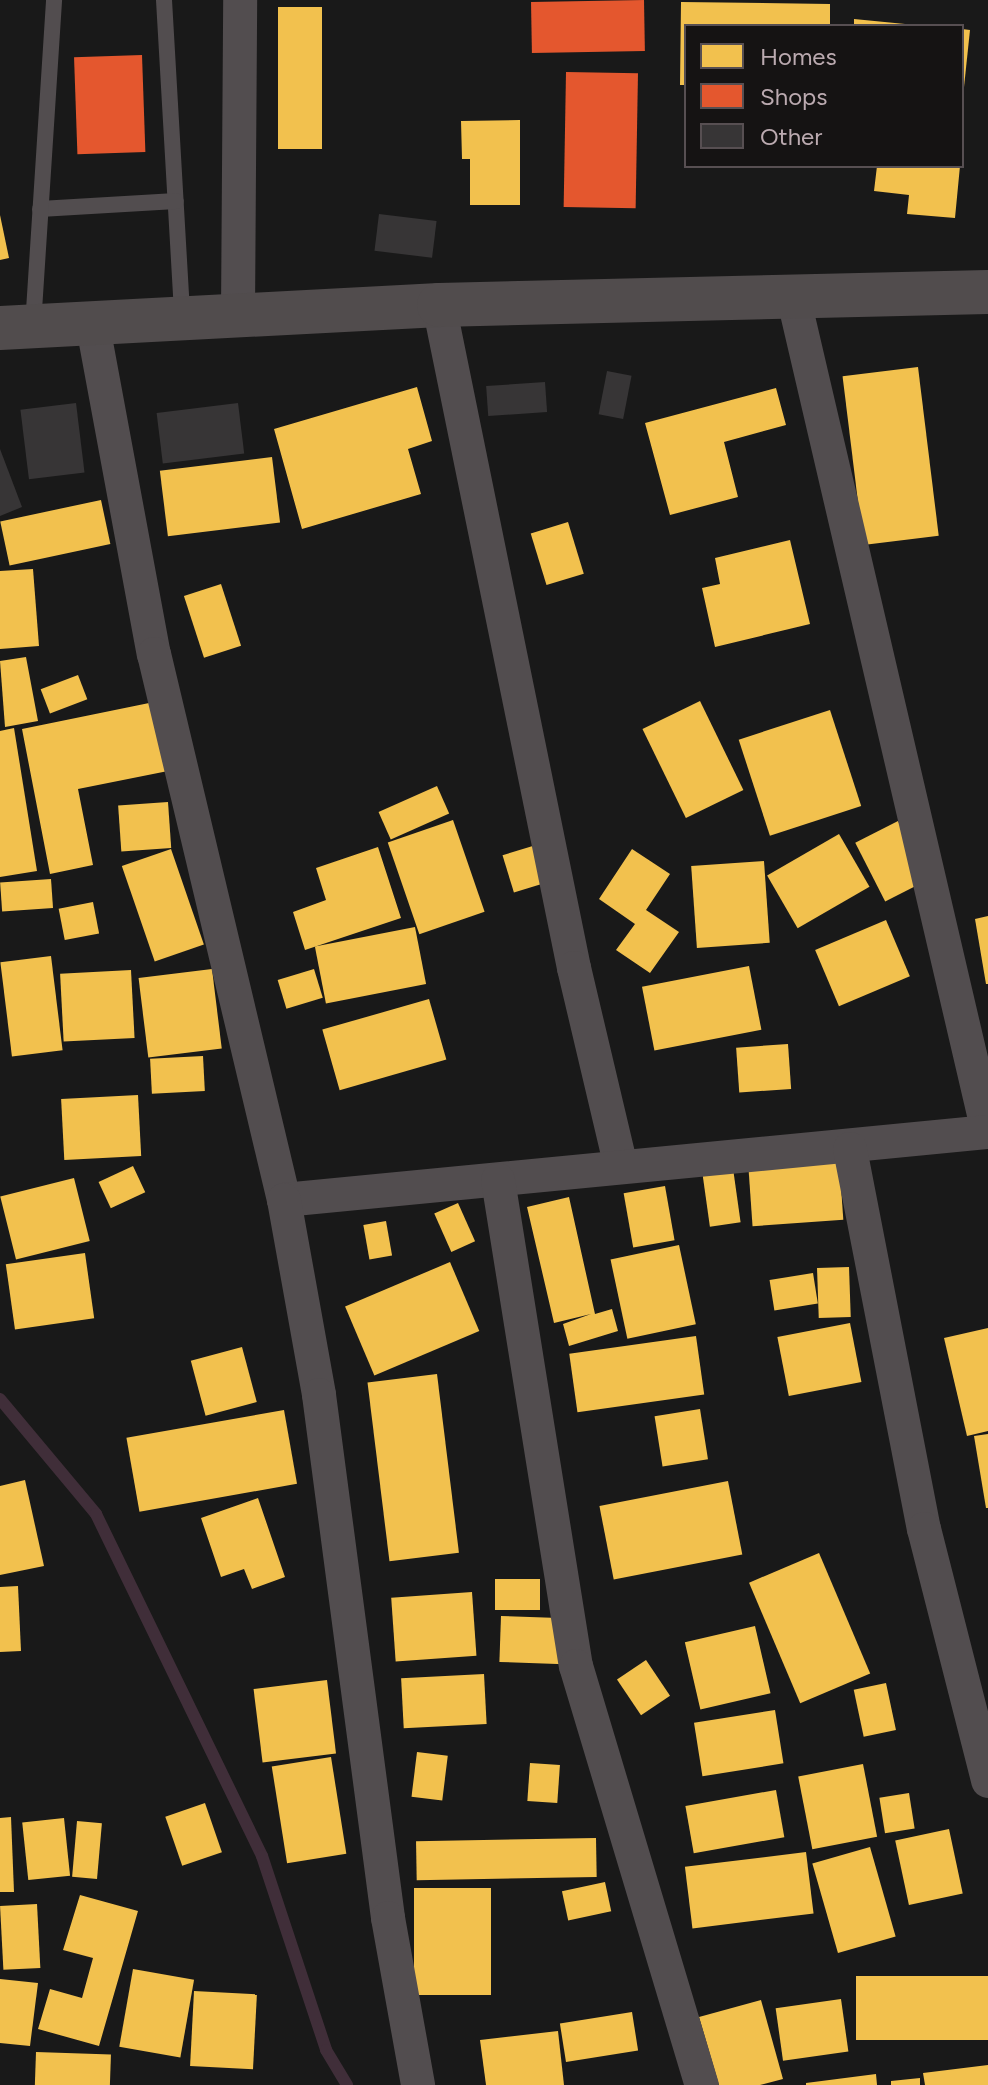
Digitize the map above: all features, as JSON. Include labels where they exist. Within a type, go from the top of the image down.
[{"type":"main road","points":[[17,327],[238,313],[439,305],[794,300],[988,292]]},
{"type":"street","points":[[238,313],[240,0]]},
{"type":"street","points":[[284,1200],[621,1167],[850,1149],[988,1132],[794,300]]},
{"type":"street","points":[[439,305],[574,968],[621,1167]]},
{"type":"street","points":[[92,321],[154,654],[284,1200],[319,1395],[388,1918],[418,2085]]},
{"type":"street","points":[[850,1149],[924,1529],[988,1781]]},
{"type":"street","points":[[498,1180],[576,1666],[702,2085]]},
{"type":"lane","points":[[17,327],[40,209],[54,0]]},
{"type":"lane","points":[[164,0],[182,316]]},
{"type":"lane","points":[[40,209],[176,201]]},
{"type":"building: Homes","points":[[681,2],[830,4],[830,24],[684,24],[684,85],[680,85]]},
{"type":"building: Homes","points":[[278,7],[322,7],[322,149],[278,149]]},
{"type":"building: Homes","points":[[854,19],[905,24],[854,24]]},
{"type":"building: Homes","points":[[964,29],[970,30],[964,87]]},
{"type":"building: Homes","points":[[520,120],[520,205],[470,205],[470,159],[462,159],[461,121]]},
{"type":"building: Homes","points":[[877,168],[960,168],[955,218],[907,214],[909,195],[874,191]]},
{"type":"building: Homes","points":[[0,215],[9,258],[0,260]]},
{"type":"building: Homes","points":[[918,367],[939,536],[863,545],[843,376]]},
{"type":"building: Homes","points":[[417,387],[432,441],[408,449],[421,494],[302,529],[274,429]]},
{"type":"building: Homes","points":[[776,388],[786,425],[724,442],[738,497],[670,515],[645,423]]},
{"type":"building: Homes","points":[[272,457],[280,523],[168,536],[160,471]]},
{"type":"building: Homes","points":[[101,500],[110,544],[10,565],[0,521]]},
{"type":"building: Homes","points":[[568,522],[584,574],[546,585],[531,533]]},
{"type":"building: Homes","points":[[790,540],[810,624],[715,647],[702,588],[720,584],[715,558]]},
{"type":"building: Homes","points":[[33,569],[39,646],[0,649],[0,571]]},
{"type":"building: Homes","points":[[221,584],[241,646],[204,658],[184,596]]},
{"type":"building: Homes","points":[[26,657],[38,721],[5,727],[0,661]]},
{"type":"building: Homes","points":[[78,675],[87,699],[50,714],[41,689]]},
{"type":"building: Homes","points":[[700,701],[743,790],[686,818],[642,729]]},
{"type":"building: Homes","points":[[154,702],[168,771],[78,789],[93,865],[50,874],[22,729]]},
{"type":"building: Homes","points":[[830,710],[861,806],[770,836],[739,740]]},
{"type":"building: Homes","points":[[14,728],[37,871],[0,877],[0,731]]},
{"type":"building: Homes","points":[[437,786],[449,813],[391,839],[379,812]]},
{"type":"building: Homes","points":[[168,802],[171,848],[121,851],[118,805]]},
{"type":"building: Homes","points":[[453,820],[485,912],[419,934],[388,842]]},
{"type":"building: Homes","points":[[898,821],[928,880],[885,902],[855,843]]},
{"type":"building: Homes","points":[[839,834],[870,887],[798,928],[767,875]]},
{"type":"building: Homes","points":[[536,845],[547,882],[514,893],[503,855]]},
{"type":"building: Homes","points":[[378,847],[401,918],[305,950],[293,912],[326,900],[316,868]]},
{"type":"building: Homes","points":[[171,849],[204,944],[155,961],[122,866]]},
{"type":"building: Homes","points":[[632,849],[670,874],[646,910],[679,932],[650,973],[616,950],[635,924],[599,899]]},
{"type":"building: Homes","points":[[764,861],[770,943],[697,948],[691,866]]},
{"type":"building: Homes","points":[[51,879],[53,908],[2,911],[0,883]]},
{"type":"building: Homes","points":[[93,902],[99,933],[65,940],[59,909]]},
{"type":"building: Homes","points":[[988,916],[988,984],[986,984],[975,919]]},
{"type":"building: Homes","points":[[886,920],[910,976],[839,1006],[815,950]]},
{"type":"building: Homes","points":[[415,927],[426,984],[326,1003],[315,946]]},
{"type":"building: Homes","points":[[51,956],[63,1050],[12,1057],[0,962]]},
{"type":"building: Homes","points":[[749,966],[761,1030],[654,1051],[642,987]]},
{"type":"building: Homes","points":[[212,969],[222,1048],[148,1057],[139,978]]},
{"type":"building: Homes","points":[[314,969],[323,998],[286,1009],[278,980]]},
{"type":"building: Homes","points":[[131,970],[135,1038],[64,1042],[60,974]]},
{"type":"building: Homes","points":[[429,999],[446,1060],[340,1090],[322,1030]]},
{"type":"building: Homes","points":[[788,1044],[791,1089],[739,1093],[736,1048]]},
{"type":"building: Homes","points":[[203,1056],[205,1091],[152,1094],[150,1059]]},
{"type":"building: Homes","points":[[138,1095],[141,1156],[64,1160],[61,1099]]},
{"type":"building: Homes","points":[[731,1154],[741,1222],[710,1227],[700,1158]]},
{"type":"building: Homes","points":[[839,1158],[843,1220],[753,1226],[748,1164]]},
{"type":"building: Homes","points":[[133,1166],[145,1192],[111,1208],[99,1182]]},
{"type":"building: Homes","points":[[74,1178],[90,1241],[16,1259],[0,1196]]},
{"type":"building: Homes","points":[[665,1186],[675,1240],[633,1247],[624,1193]]},
{"type":"building: Homes","points":[[569,1197],[595,1314],[612,1309],[618,1331],[569,1346],[563,1324],[591,1314],[554,1323],[527,1207]]},
{"type":"building: Homes","points":[[458,1203],[475,1241],[451,1252],[434,1214]]},
{"type":"building: Homes","points":[[386,1221],[392,1255],[369,1259],[363,1225]]},
{"type":"building: Homes","points":[[679,1245],[696,1324],[627,1339],[611,1260]]},
{"type":"building: Homes","points":[[85,1253],[94,1318],[15,1329],[6,1264]]},
{"type":"building: Homes","points":[[450,1262],[479,1331],[374,1376],[345,1307]]},
{"type":"building: Homes","points":[[849,1267],[851,1317],[819,1318],[817,1268]]},
{"type":"building: Homes","points":[[813,1273],[818,1304],[774,1311],[770,1280]]},
{"type":"building: Homes","points":[[850,1323],[861,1382],[789,1396],[777,1337]]},
{"type":"building: Homes","points":[[988,1328],[988,1431],[967,1436],[944,1338]]},
{"type":"building: Homes","points":[[696,1336],[704,1394],[577,1412],[569,1354]]},
{"type":"building: Homes","points":[[242,1347],[257,1402],[206,1416],[191,1361]]},
{"type":"building: Homes","points":[[437,1374],[459,1553],[389,1561],[368,1383]]},
{"type":"building: Homes","points":[[700,1409],[708,1459],[663,1467],[655,1416]]},
{"type":"building: Homes","points":[[284,1410],[297,1484],[139,1512],[126,1438]]},
{"type":"building: Homes","points":[[988,1434],[988,1508],[986,1508],[974,1436]]},
{"type":"building: Homes","points":[[25,1480],[44,1566],[0,1575],[0,1486]]},
{"type":"building: Homes","points":[[728,1481],[742,1555],[614,1580],[599,1506]]},
{"type":"building: Homes","points":[[258,1498],[285,1577],[252,1589],[244,1569],[221,1577],[201,1518]]},
{"type":"building: Homes","points":[[819,1553],[870,1674],[800,1703],[749,1583]]},
{"type":"building: Homes","points":[[495,1579],[540,1579],[540,1610],[495,1610]]},
{"type":"building: Homes","points":[[18,1586],[21,1651],[0,1652],[0,1587]]},
{"type":"building: Homes","points":[[472,1592],[476,1656],[396,1661],[391,1598]]},
{"type":"building: Homes","points":[[501,1616],[566,1618],[564,1664],[499,1662]]},
{"type":"building: Homes","points":[[755,1626],[771,1693],[700,1709],[685,1642]]},
{"type":"building: Homes","points":[[646,1660],[670,1696],[641,1715],[617,1680]]},
{"type":"building: Homes","points":[[484,1674],[487,1724],[404,1728],[401,1678]]},
{"type":"building: Homes","points":[[327,1680],[336,1753],[263,1762],[254,1689]]},
{"type":"building: Homes","points":[[886,1683],[896,1730],[864,1737],[854,1690]]},
{"type":"building: Homes","points":[[775,1710],[783,1763],[702,1776],[694,1723]]},
{"type":"building: Homes","points":[[417,1752],[448,1756],[442,1800],[412,1797]]},
{"type":"building: Homes","points":[[331,1757],[346,1854],[287,1863],[272,1766]]},
{"type":"building: Homes","points":[[530,1763],[560,1765],[557,1803],[527,1801]]},
{"type":"building: Homes","points":[[863,1764],[877,1837],[812,1849],[798,1777]]},
{"type":"building: Homes","points":[[776,1790],[784,1837],[694,1853],[685,1806]]},
{"type":"building: Homes","points":[[909,1793],[915,1829],[885,1833],[879,1798]]},
{"type":"building: Homes","points":[[205,1803],[222,1852],[182,1866],[165,1817]]},
{"type":"building: Homes","points":[[11,1817],[14,1892],[0,1892],[0,1818]]},
{"type":"building: Homes","points":[[64,1818],[70,1876],[28,1880],[22,1822]]},
{"type":"building: Homes","points":[[77,1821],[102,1823],[97,1879],[72,1877]]},
{"type":"building: Homes","points":[[949,1829],[963,1894],[909,1905],[895,1840]]},
{"type":"building: Homes","points":[[596,1838],[597,1877],[417,1880],[416,1841]]},
{"type":"building: Homes","points":[[870,1847],[896,1936],[838,1953],[812,1864]]},
{"type":"building: Homes","points":[[806,1852],[814,1914],[692,1928],[685,1867]]},
{"type":"building: Homes","points":[[605,1882],[611,1911],[568,1920],[562,1891]]},
{"type":"building: Homes","points":[[414,1888],[491,1888],[491,1995],[414,1995]]},
{"type":"building: Homes","points":[[80,1895],[138,1911],[99,2046],[38,2029],[50,1989],[82,1998],[93,1958],[63,1950]]},
{"type":"building: Homes","points":[[37,1904],[40,1968],[3,1970],[0,1906]]},
{"type":"building: Homes","points":[[133,1969],[194,1980],[180,2058],[119,2047]]},
{"type":"building: Homes","points":[[856,1976],[988,1976],[988,2040],[856,2040]]},
{"type":"building: Homes","points":[[0,1979],[38,1983],[30,2046],[0,2043]]},
{"type":"building: Homes","points":[[194,1991],[257,1994],[253,2069],[190,2066]]},
{"type":"building: Homes","points":[[841,1999],[848,2051],[783,2061],[776,2008]]},
{"type":"building: Homes","points":[[761,2000],[783,2079],[760,2085],[719,2085],[699,2017]]},
{"type":"building: Homes","points":[[632,2012],[638,2051],[566,2062],[560,2023]]},
{"type":"building: Homes","points":[[558,2031],[564,2085],[486,2085],[480,2040]]},
{"type":"building: Homes","points":[[36,2052],[111,2055],[110,2085],[35,2085]]},
{"type":"building: Homes","points":[[988,2065],[988,2085],[925,2085],[923,2073]]},
{"type":"building: Homes","points":[[876,2074],[877,2085],[806,2085],[806,2083]]},
{"type":"building: Homes","points":[[920,2078],[920,2085],[891,2085],[891,2081]]},
{"type":"building: Shops","points":[[644,0],[645,51],[532,53],[531,2]]},
{"type":"building: Shops","points":[[142,55],[145,152],[77,154],[74,57]]},
{"type":"building: Shops","points":[[566,72],[638,73],[636,208],[564,207]]},
{"type":"building: Other","points":[[379,214],[437,221],[432,258],[374,251]]},
{"type":"building: Other","points":[[607,371],[632,376],[623,419],[599,414]]},
{"type":"building: Other","points":[[545,382],[547,412],[488,416],[486,386]]},
{"type":"building: Other","points":[[76,403],[85,472],[29,479],[20,410]]},
{"type":"building: Other","points":[[238,403],[244,454],[163,464],[157,413]]},
{"type":"building: Other","points":[[0,449],[22,507],[0,516]]},
{"type":"waterway","points":[[0,1399],[96,1514],[262,1856],[326,2050],[347,2085]]}]
